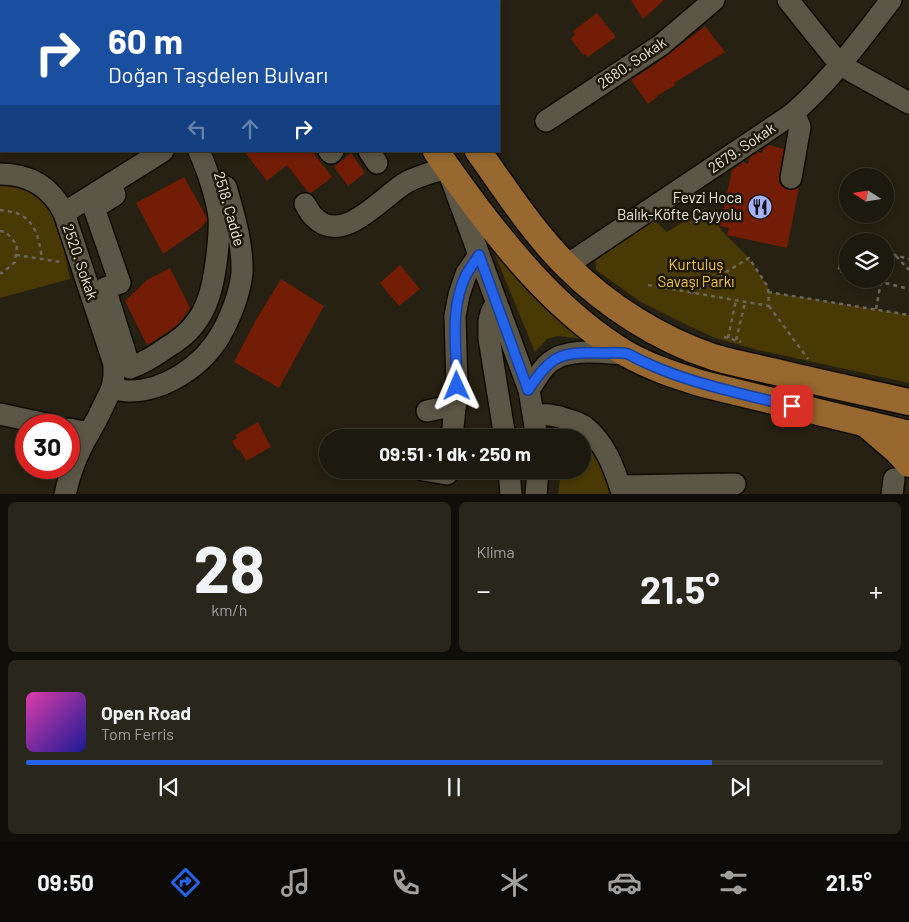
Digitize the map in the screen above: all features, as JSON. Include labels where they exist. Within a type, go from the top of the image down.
[{"type":"main road","points":[[479,152],[534,228],[566,265],[612,303],[642,324],[672,340],[726,361],[909,402]]},
{"type":"main road","points":[[442,160],[506,246],[549,294],[627,354],[671,373],[703,384],[909,434]]},
{"type":"main road","points":[[866,424],[897,451],[898,479]]},
{"type":"street","name":"2680. Sokak","points":[[546,121],[661,45],[714,0]]},
{"type":"street","points":[[788,0],[841,64],[909,103]]},
{"type":"street","name":"2679. Sokak","points":[[566,265],[791,115],[816,92],[841,64],[891,0]]},
{"type":"street","points":[[791,115],[797,120],[800,127],[791,178]]},
{"type":"street","points":[[64,213],[160,152]]},
{"type":"street","name":"2518. Cadde","points":[[110,184],[115,195],[94,208],[120,283],[105,288],[130,368],[153,357],[182,337],[193,326],[209,297],[220,235],[218,215],[209,178],[199,152]]},
{"type":"street","name":"2518. Cadde","points":[[112,388],[125,391],[140,390],[156,387],[171,380],[189,369],[205,355],[220,336],[231,316],[238,296],[242,275],[242,253],[239,233],[220,170],[210,152]]},
{"type":"street","points":[[305,204],[314,218],[325,224],[338,227],[350,224],[407,182],[424,174],[442,160],[528,390],[536,429]]},
{"type":"street","name":"2520. Sokak","points":[[0,174],[23,178],[42,186],[55,198],[64,213],[114,364],[112,388]]},
{"type":"street","points":[[453,429],[457,364],[455,316],[466,274],[479,255]]},
{"type":"street","points":[[496,302],[489,321],[489,338],[504,429]]},
{"type":"street","points":[[528,390],[544,368],[559,357],[568,354],[585,353],[627,354]]},
{"type":"street","points":[[80,430],[101,411],[112,388]]},
{"type":"street","points":[[427,411],[456,405]]},
{"type":"street","points":[[0,414],[15,417]]},
{"type":"street","points":[[534,417],[550,415],[584,426],[596,437],[605,451],[621,490],[735,484]]},
{"type":"street","points":[[65,494],[69,479]]},
{"type":"street","points":[[509,479],[511,494]]},
{"type":"street","points":[[536,494],[537,479]]},
{"type":"path","points":[[0,210],[18,214],[35,229],[39,238],[42,258]]},
{"type":"path","points":[[0,231],[6,232],[17,245],[15,262],[2,273],[0,272]]},
{"type":"path","points":[[16,255],[82,266]]},
{"type":"path","points":[[895,255],[909,259]]},
{"type":"path","points":[[895,255],[909,270]]},
{"type":"path","points":[[692,293],[750,258],[768,287],[769,306],[809,361]]},
{"type":"path","points":[[648,285],[769,306]]},
{"type":"path","points":[[894,285],[909,289]]},
{"type":"path","points":[[876,309],[880,288]]},
{"type":"path","points":[[768,292],[909,315]]},
{"type":"path","points":[[736,300],[726,337],[741,342]]},
{"type":"path","points":[[736,340],[745,302]]},
{"type":"green space","points":[[0,184],[27,187],[42,198],[53,215],[61,234],[70,279],[0,298]]},
{"type":"green space","name":"Kurtuluş Savaşı Parkı","points":[[705,208],[722,231],[749,258],[768,287],[768,292],[909,315],[909,383],[758,350],[715,338],[641,302],[596,270],[595,254],[654,220],[667,232]]},
{"type":"green space","points":[[494,252],[502,253],[583,339],[557,336],[547,339],[535,352]]},
{"type":"green space","points":[[591,448],[604,467],[609,494],[558,494],[560,479],[591,479]]},
{"type":"building","points":[[631,0],[664,0],[643,19]]},
{"type":"building","points":[[597,13],[616,37],[588,57],[585,54],[583,55],[571,39],[575,34],[573,31]]},
{"type":"building","points":[[705,26],[725,52],[674,83],[675,85],[648,104],[631,80],[660,61]]},
{"type":"building","name":"Fevzi Hoca Balık-Köfte Çayyolu","points":[[769,145],[784,149],[779,183],[789,190],[799,188],[787,248],[727,235],[729,228],[720,226],[732,170],[743,162],[748,164],[749,158],[758,152],[762,153],[763,149]]},
{"type":"building","points":[[245,152],[313,152],[332,177],[311,193],[308,192],[287,165],[267,181]]},
{"type":"building","points":[[351,153],[365,173],[348,186],[334,167]]},
{"type":"building","points":[[184,177],[207,221],[202,227],[163,254],[136,203]]},
{"type":"building","points":[[400,265],[420,289],[399,306],[380,283]]},
{"type":"building","points":[[170,268],[190,308],[176,326],[147,345],[125,301],[147,280]]},
{"type":"building","points":[[281,279],[324,306],[279,388],[234,362],[256,320]]},
{"type":"building","points":[[258,422],[271,447],[246,461],[232,441],[237,438],[235,435]]},
{"type":"place","name":"Fevzi Hoca Balık-Köfte Çayyolu","points":[[760,207]]},
{"type":"route","points":[[457,386],[455,316],[466,274],[479,255],[528,390],[544,368],[559,357],[576,353],[627,354],[686,379],[792,406]]}]
